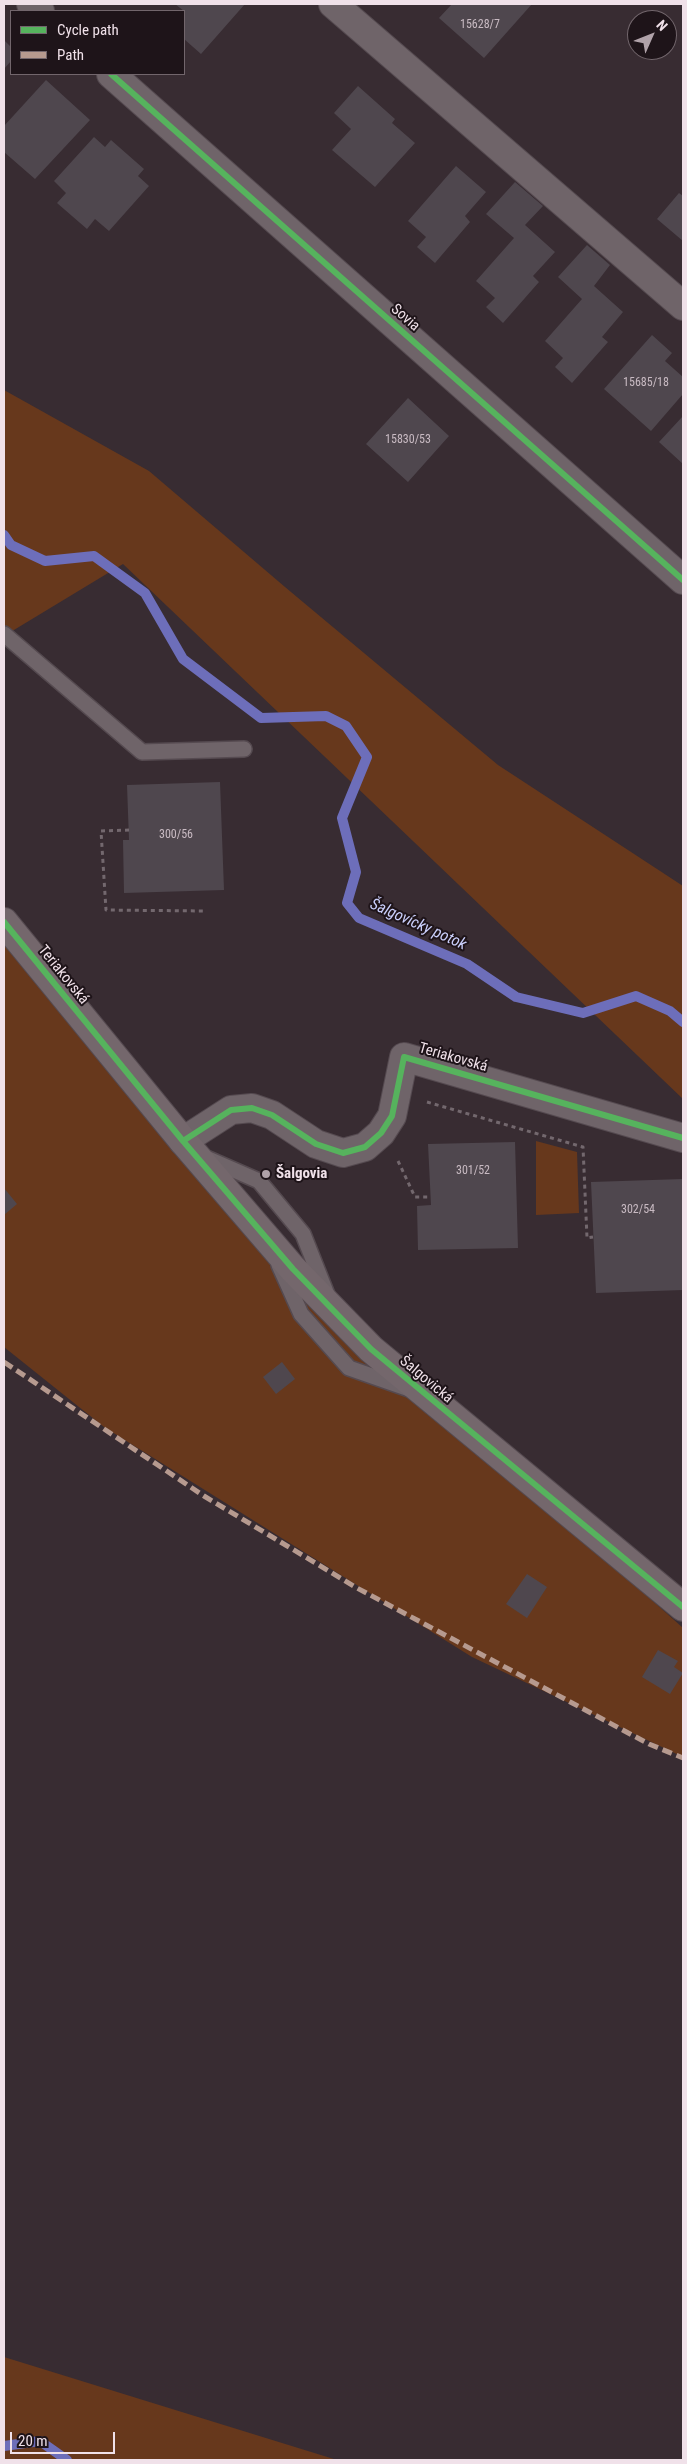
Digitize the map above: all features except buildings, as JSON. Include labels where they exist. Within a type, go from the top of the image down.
[{"type":"street","points":[[333,4],[683,306]]},
{"type":"street","name":"Sovia","points":[[111,75],[683,580]]},
{"type":"street","name":"Teriakovská","points":[[4,922],[188,1146],[231,1110],[252,1108],[272,1114],[316,1144],[343,1152],[365,1148],[381,1133],[392,1116],[404,1057],[683,1138]]},
{"type":"street","name":"Šalgovická","points":[[188,1146],[293,1270],[371,1349],[683,1607]]},
{"type":"lane","points":[[4,634],[142,752],[244,749]]},
{"type":"lane","points":[[188,1146],[259,1181],[303,1234],[335,1312]]},
{"type":"lane","points":[[267,1238],[302,1314],[349,1368],[425,1395]]},
{"type":"path","points":[[129,830],[102,831],[106,910],[204,911]]},
{"type":"path","points":[[419,1100],[583,1147],[587,1238],[593,1237]]},
{"type":"path","points":[[395,1156],[415,1197],[430,1197]]},
{"type":"shaded area","points":[[4,390],[149,471],[498,765],[683,886],[683,1099],[123,564],[4,636]]},
{"type":"shaded area","points":[[4,905],[293,1269],[521,1483],[683,1628],[683,1757],[472,1657],[104,1427],[4,1347]]},
{"type":"shaded area","points":[[536,1141],[577,1152],[579,1213],[536,1215]]},
{"type":"shaded area","points":[[4,2357],[337,2460],[4,2460]]},
{"type":"waterway","name":"Šalgovícky potok","points":[[4,535],[11,545],[45,561],[94,556],[145,593],[183,659],[261,718],[326,716],[346,726],[367,757],[342,818],[356,872],[347,903],[359,918],[467,964],[516,997],[583,1013],[636,996],[670,1011],[683,1022]]},
{"type":"waterway","points":[[4,2446],[40,2441],[67,2460]]},
{"type":"marked path","points":[[4,1362],[204,1496],[357,1588],[649,1744],[683,1758]]},
{"type":"cycle path","points":[[112,75],[683,580]]},
{"type":"cycle path","points":[[4,922],[183,1141],[293,1269],[371,1349],[683,1607]]},
{"type":"cycle path","points":[[183,1141],[231,1110],[252,1108],[272,1115],[316,1144],[343,1153],[365,1147],[381,1133],[392,1116],[404,1057],[683,1138]]},
{"type":"place","name":"Šalgovia","points":[[266,1174]]}]
